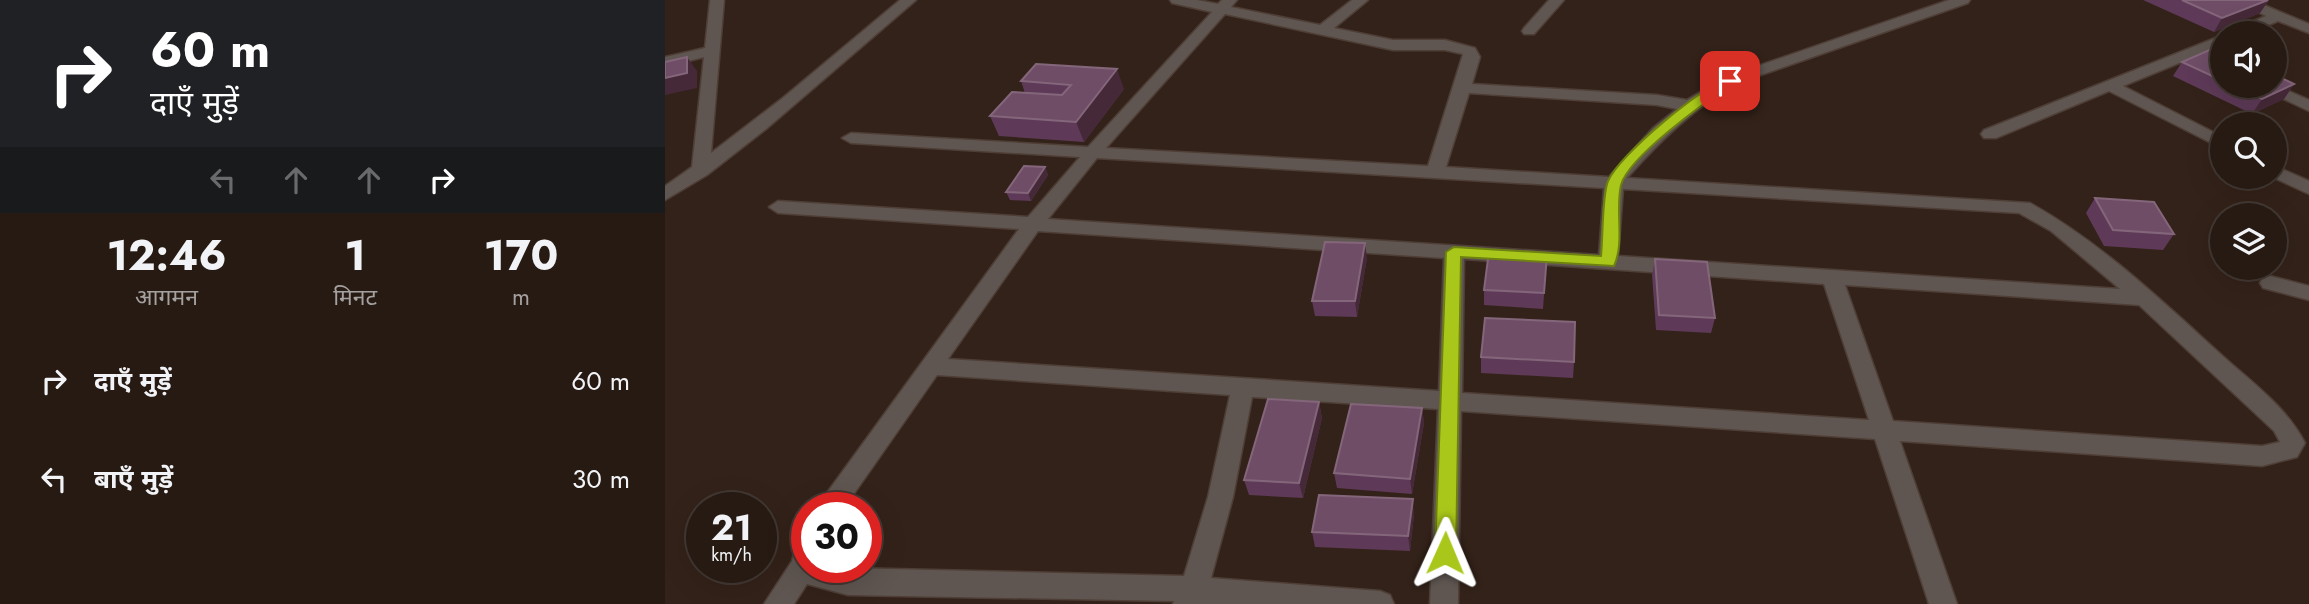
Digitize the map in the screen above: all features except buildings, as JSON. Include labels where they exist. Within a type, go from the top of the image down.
[{"type":"street","points":[[701,171],[717,0]]},
{"type":"street","points":[[665,194],[701,171],[909,0]]},
{"type":"street","points":[[1177,0],[1225,4],[1322,31],[1393,46],[1445,45],[1467,49],[1472,57],[1436,171]]},
{"type":"street","points":[[1322,31],[1361,0]]},
{"type":"street","points":[[1529,31],[1557,0]]},
{"type":"street","points":[[1608,262],[1615,182],[1659,132],[1690,106],[1730,81],[1963,0]]},
{"type":"street","points":[[2240,0],[2309,29]]},
{"type":"street","points":[[841,492],[1033,224],[1093,152],[1225,4]]},
{"type":"street","points":[[2267,21],[2279,16]]},
{"type":"street","points":[[1990,134],[2210,44]]},
{"type":"street","points":[[665,62],[712,51]]},
{"type":"street","points":[[2191,52],[2210,61]]},
{"type":"street","points":[[2109,85],[2210,137]]},
{"type":"street","points":[[1463,88],[1657,100],[1690,106]]},
{"type":"street","points":[[2287,96],[2309,106]]},
{"type":"street","points":[[851,138],[2023,207],[2058,226],[2144,298],[2282,424],[2293,443],[2288,450],[2262,456],[932,366]]},
{"type":"street","points":[[2287,176],[2309,188]]},
{"type":"street","points":[[778,207],[2144,298]]},
{"type":"street","points":[[1444,604],[1454,252]]},
{"type":"street","points":[[1832,277],[1943,604]]},
{"type":"street","points":[[2270,283],[2309,293]]},
{"type":"street","points":[[1190,597],[1216,516],[1243,386]]},
{"type":"street","points":[[778,604],[791,581]]},
{"type":"street","points":[[871,583],[1380,604]]},
{"type":"route","points":[[1445,553],[1454,252],[1608,262],[1615,182],[1659,132],[1696,101],[1730,81]]}]
